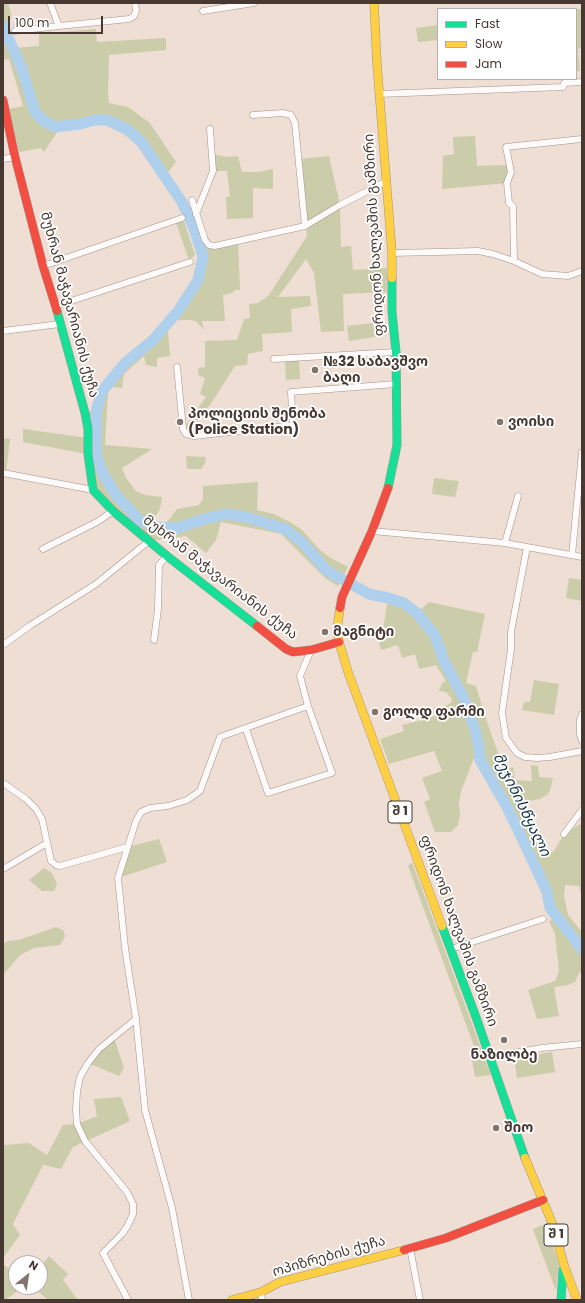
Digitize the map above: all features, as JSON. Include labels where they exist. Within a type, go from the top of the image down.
[{"type":"main road","name":"ფრიდონ ხალვაშის გამზირი","points":[[374,3],[379,94],[388,181],[392,253],[392,312],[396,352],[397,445],[389,486],[372,531],[342,597],[337,629],[339,642],[348,672],[491,1057],[530,1172],[553,1225],[564,1265],[577,1300]]},
{"type":"main road","name":"მუხრან მაჭავარიანის ქუჩა","points":[[3,100],[15,157],[85,413],[88,430],[88,454],[93,490],[167,556],[286,649],[293,652],[311,650],[339,642]]},
{"type":"main road","name":"ოპიზრების ქუჩა","points":[[232,1300],[262,1296],[280,1282],[446,1238],[542,1200]]},
{"type":"main road","points":[[561,1300],[564,1265]]},
{"type":"street","points":[[50,3],[59,26]]},
{"type":"street","points":[[15,31],[129,19],[134,16],[136,12],[135,3]]},
{"type":"street","points":[[203,11],[254,3]]},
{"type":"street","points":[[379,94],[563,86],[564,83],[582,82]]},
{"type":"street","points":[[253,115],[283,113],[291,115],[295,123],[305,226]]},
{"type":"street","points":[[196,214],[213,171],[210,129]]},
{"type":"street","points":[[514,261],[513,206],[509,203],[507,183],[511,172],[506,147],[582,139]]},
{"type":"street","points":[[3,159],[15,157]]},
{"type":"street","points":[[192,200],[205,240],[209,244],[215,246],[305,226],[340,205],[388,181]]},
{"type":"street","points":[[44,266],[182,218]]},
{"type":"street","points":[[392,253],[478,251],[514,261],[542,274],[568,276],[582,271]]},
{"type":"street","points":[[56,306],[190,262]]},
{"type":"street","points":[[3,331],[60,324]]},
{"type":"street","points":[[274,359],[396,352]]},
{"type":"street","points":[[177,367],[181,431],[194,436],[293,425],[291,392],[396,384]]},
{"type":"street","points":[[572,555],[582,452]]},
{"type":"street","points":[[3,473],[93,490]]},
{"type":"street","points":[[505,543],[518,496]]},
{"type":"street","points":[[43,549],[97,522],[114,510]]},
{"type":"street","points":[[372,531],[505,543],[582,557]]},
{"type":"street","points":[[3,645],[31,625],[96,584],[149,541]]},
{"type":"street","points":[[527,547],[511,632],[512,649],[502,713],[506,738],[517,753],[524,757],[550,757],[582,751]]},
{"type":"street","points":[[154,640],[158,609],[159,565],[167,556]]},
{"type":"street","points":[[246,729],[268,793],[332,773],[308,706],[300,676],[311,650]]},
{"type":"street","points":[[189,1300],[172,1208],[145,1110],[136,1019],[125,948],[118,878],[136,821],[141,812],[150,808],[168,806],[187,800],[200,791],[220,737],[308,706]]},
{"type":"street","points":[[582,714],[580,720],[580,734],[582,741]]},
{"type":"street","points":[[3,783],[26,799],[36,809],[42,819],[51,861],[56,865],[60,866],[128,847]]},
{"type":"street","points":[[564,834],[582,810]]},
{"type":"street","points":[[3,869],[47,843]]},
{"type":"street","points":[[451,949],[543,918]]},
{"type":"street","points":[[128,1300],[103,1253],[122,1234],[128,1225],[133,1214],[133,1204],[127,1192],[84,1141],[77,1124],[76,1110],[80,1077],[88,1063],[99,1049],[136,1019]]},
{"type":"street","points":[[491,1057],[542,1048],[582,1044]]},
{"type":"street","points":[[410,1248],[420,1300]]},
{"type":"green space","points":[[3,3],[8,3],[11,13],[6,33],[3,26]]},
{"type":"green space","points":[[577,9],[582,9],[582,48],[578,49],[580,71],[577,71]]},
{"type":"green space","points":[[437,25],[437,40],[418,42],[416,28]]},
{"type":"green space","points":[[96,29],[97,42],[166,38],[166,50],[109,55],[108,94],[109,103],[128,107],[150,123],[176,162],[165,176],[142,143],[128,130],[107,120],[95,120],[80,124],[55,127],[45,122],[35,112],[22,69],[13,48],[39,46],[39,34]]},
{"type":"green space","points":[[3,39],[10,52],[36,120],[45,126],[58,131],[44,152],[41,148],[19,152],[9,109],[23,106],[9,59],[3,60]]},
{"type":"green space","points":[[475,136],[477,166],[509,165],[507,183],[442,189],[443,156],[454,154],[453,137]]},
{"type":"green space","points":[[212,154],[227,157],[238,156],[242,172],[259,172],[273,169],[273,189],[253,188],[253,218],[227,219],[226,197],[230,197],[227,171],[213,171]]},
{"type":"green space","points":[[329,156],[340,205],[341,247],[351,246],[353,270],[387,268],[387,292],[343,294],[344,331],[321,332],[314,273],[306,259],[278,297],[310,296],[311,306],[291,309],[292,332],[262,334],[263,351],[248,354],[247,365],[235,366],[210,405],[186,434],[183,429],[206,397],[200,394],[205,378],[198,375],[198,368],[205,367],[205,341],[237,340],[244,319],[250,318],[249,304],[258,303],[269,295],[307,236],[299,159]]},
{"type":"green space","points":[[184,221],[195,255],[189,260],[176,223]]},
{"type":"green space","points":[[238,241],[240,290],[235,290],[232,293],[223,295],[225,321],[202,321],[204,330],[197,322],[191,320],[177,320],[168,331],[170,356],[157,358],[157,367],[146,365],[144,356],[124,374],[122,388],[113,387],[108,392],[105,445],[152,449],[122,468],[126,478],[136,491],[145,495],[162,497],[160,509],[154,522],[167,522],[177,509],[199,505],[203,498],[203,486],[258,482],[257,510],[274,514],[290,522],[302,530],[320,550],[329,557],[348,567],[338,586],[326,579],[281,534],[221,522],[216,540],[206,553],[186,536],[149,541],[93,490],[87,454],[23,442],[23,429],[88,438],[85,413],[96,411],[102,391],[125,363],[153,340],[178,311],[198,280],[203,256],[200,245]]},
{"type":"green space","points":[[373,323],[375,337],[349,341],[347,326]]},
{"type":"green space","points":[[285,358],[299,358],[300,379],[286,380]]},
{"type":"green space","points":[[3,438],[10,439],[6,473],[3,473]]},
{"type":"green space","points":[[186,456],[206,457],[205,463],[201,469],[187,469]]},
{"type":"green space","points":[[434,478],[459,481],[455,497],[432,494]]},
{"type":"green space","points":[[569,578],[582,580],[582,601],[566,598]]},
{"type":"green space","points":[[388,598],[404,603],[417,613],[429,602],[485,614],[477,652],[473,652],[466,683],[476,686],[504,770],[513,767],[515,780],[532,781],[531,765],[538,766],[539,777],[553,778],[548,794],[540,799],[530,801],[525,806],[522,813],[522,822],[532,831],[546,855],[554,851],[564,834],[582,823],[582,898],[579,886],[565,885],[564,896],[568,915],[582,932],[582,972],[579,973],[575,982],[568,985],[554,987],[559,1016],[537,1019],[528,990],[555,981],[559,971],[555,934],[549,921],[558,918],[550,908],[547,892],[507,807],[480,760],[474,758],[461,791],[458,825],[451,832],[435,832],[424,802],[430,799],[422,778],[442,771],[434,751],[389,764],[380,739],[404,731],[402,725],[440,714],[443,707],[451,703],[452,699],[446,692],[439,691],[442,683],[446,681],[436,665],[419,669],[415,654],[402,658],[398,645],[381,650],[376,630],[383,630]]},
{"type":"green space","points":[[534,680],[559,684],[554,715],[522,710],[524,702],[530,702]]},
{"type":"green space","points":[[159,839],[167,862],[118,878],[127,847]]},
{"type":"green space","points":[[412,862],[491,1075],[475,1077],[472,1060],[478,1057],[408,866]]},
{"type":"green space","points":[[44,868],[52,873],[57,884],[54,891],[42,891],[29,880]]},
{"type":"green space","points":[[56,927],[63,930],[65,936],[60,945],[34,948],[20,955],[3,975],[3,944],[8,941],[19,940]]},
{"type":"green space","points":[[114,1038],[124,1068],[119,1076],[88,1063]]},
{"type":"green space","points":[[552,1052],[555,1072],[517,1078],[514,1058]]},
{"type":"green space","points":[[121,1097],[130,1121],[73,1147],[61,1169],[43,1165],[13,1224],[20,1235],[3,1258],[3,1101],[4,1145],[29,1143],[47,1155],[63,1125],[77,1124],[97,1116],[94,1099]]},
{"type":"green space","points":[[545,1224],[559,1264],[556,1291],[533,1229]]},
{"type":"green space","points":[[49,1256],[68,1274],[63,1280],[78,1300],[48,1300],[42,1295],[48,1295]]},
{"type":"green space","points":[[3,1264],[8,1268],[8,1295],[12,1295],[3,1300]]},
{"type":"waterway","name":"მეჯინისწყალი","points":[[3,26],[22,69],[35,112],[45,122],[55,127],[80,124],[95,120],[107,120],[128,130],[142,143],[182,202],[193,226],[203,256],[198,280],[178,311],[153,340],[125,363],[102,391],[96,411],[96,454],[103,474],[116,495],[140,521],[158,527],[177,528],[226,514],[246,517],[285,529],[302,542],[327,571],[369,594],[404,603],[417,613],[435,636],[444,661],[464,699],[475,730],[480,760],[507,807],[528,851],[547,892],[550,908],[582,949]]},
{"type":"traffic: fast","points":[[388,488],[397,445],[396,352],[392,312],[392,278]]},
{"type":"traffic: fast","points":[[57,311],[85,413],[88,429],[88,454],[93,490],[113,511],[167,556],[257,626]]},
{"type":"traffic: fast","points":[[442,926],[477,1020],[525,1158]]},
{"type":"traffic: fast","points":[[561,1300],[563,1270]]},
{"type":"traffic: slow","points":[[374,3],[377,64],[392,253],[392,278]]},
{"type":"traffic: slow","points":[[340,608],[337,629],[339,642],[348,672],[442,926]]},
{"type":"traffic: slow","points":[[525,1158],[553,1225],[564,1265],[577,1300]]},
{"type":"traffic: slow","points":[[232,1300],[261,1292],[280,1282],[404,1250]]},
{"type":"traffic: jam","points":[[3,100],[15,157],[43,266],[57,311]]},
{"type":"traffic: jam","points":[[340,608],[342,597],[372,531],[388,488]]},
{"type":"traffic: jam","points":[[257,626],[286,649],[293,652],[311,650],[339,642]]},
{"type":"traffic: jam","points":[[404,1250],[446,1238],[543,1200]]},
{"type":"place","name":"№32 საბავშვო ბაღი","points":[[315,370]]},
{"type":"place","name":"პოლიციის შენობა (Police Station)","points":[[180,422]]},
{"type":"place","name":"ვოისი","points":[[500,422]]},
{"type":"place","name":"მაგნიტი","points":[[325,632]]},
{"type":"place","name":"გოლდ ფარმი","points":[[375,712]]},
{"type":"place","name":"ნაზილბე","points":[[504,1040]]},
{"type":"place","name":"შიო","points":[[496,1128]]}]
